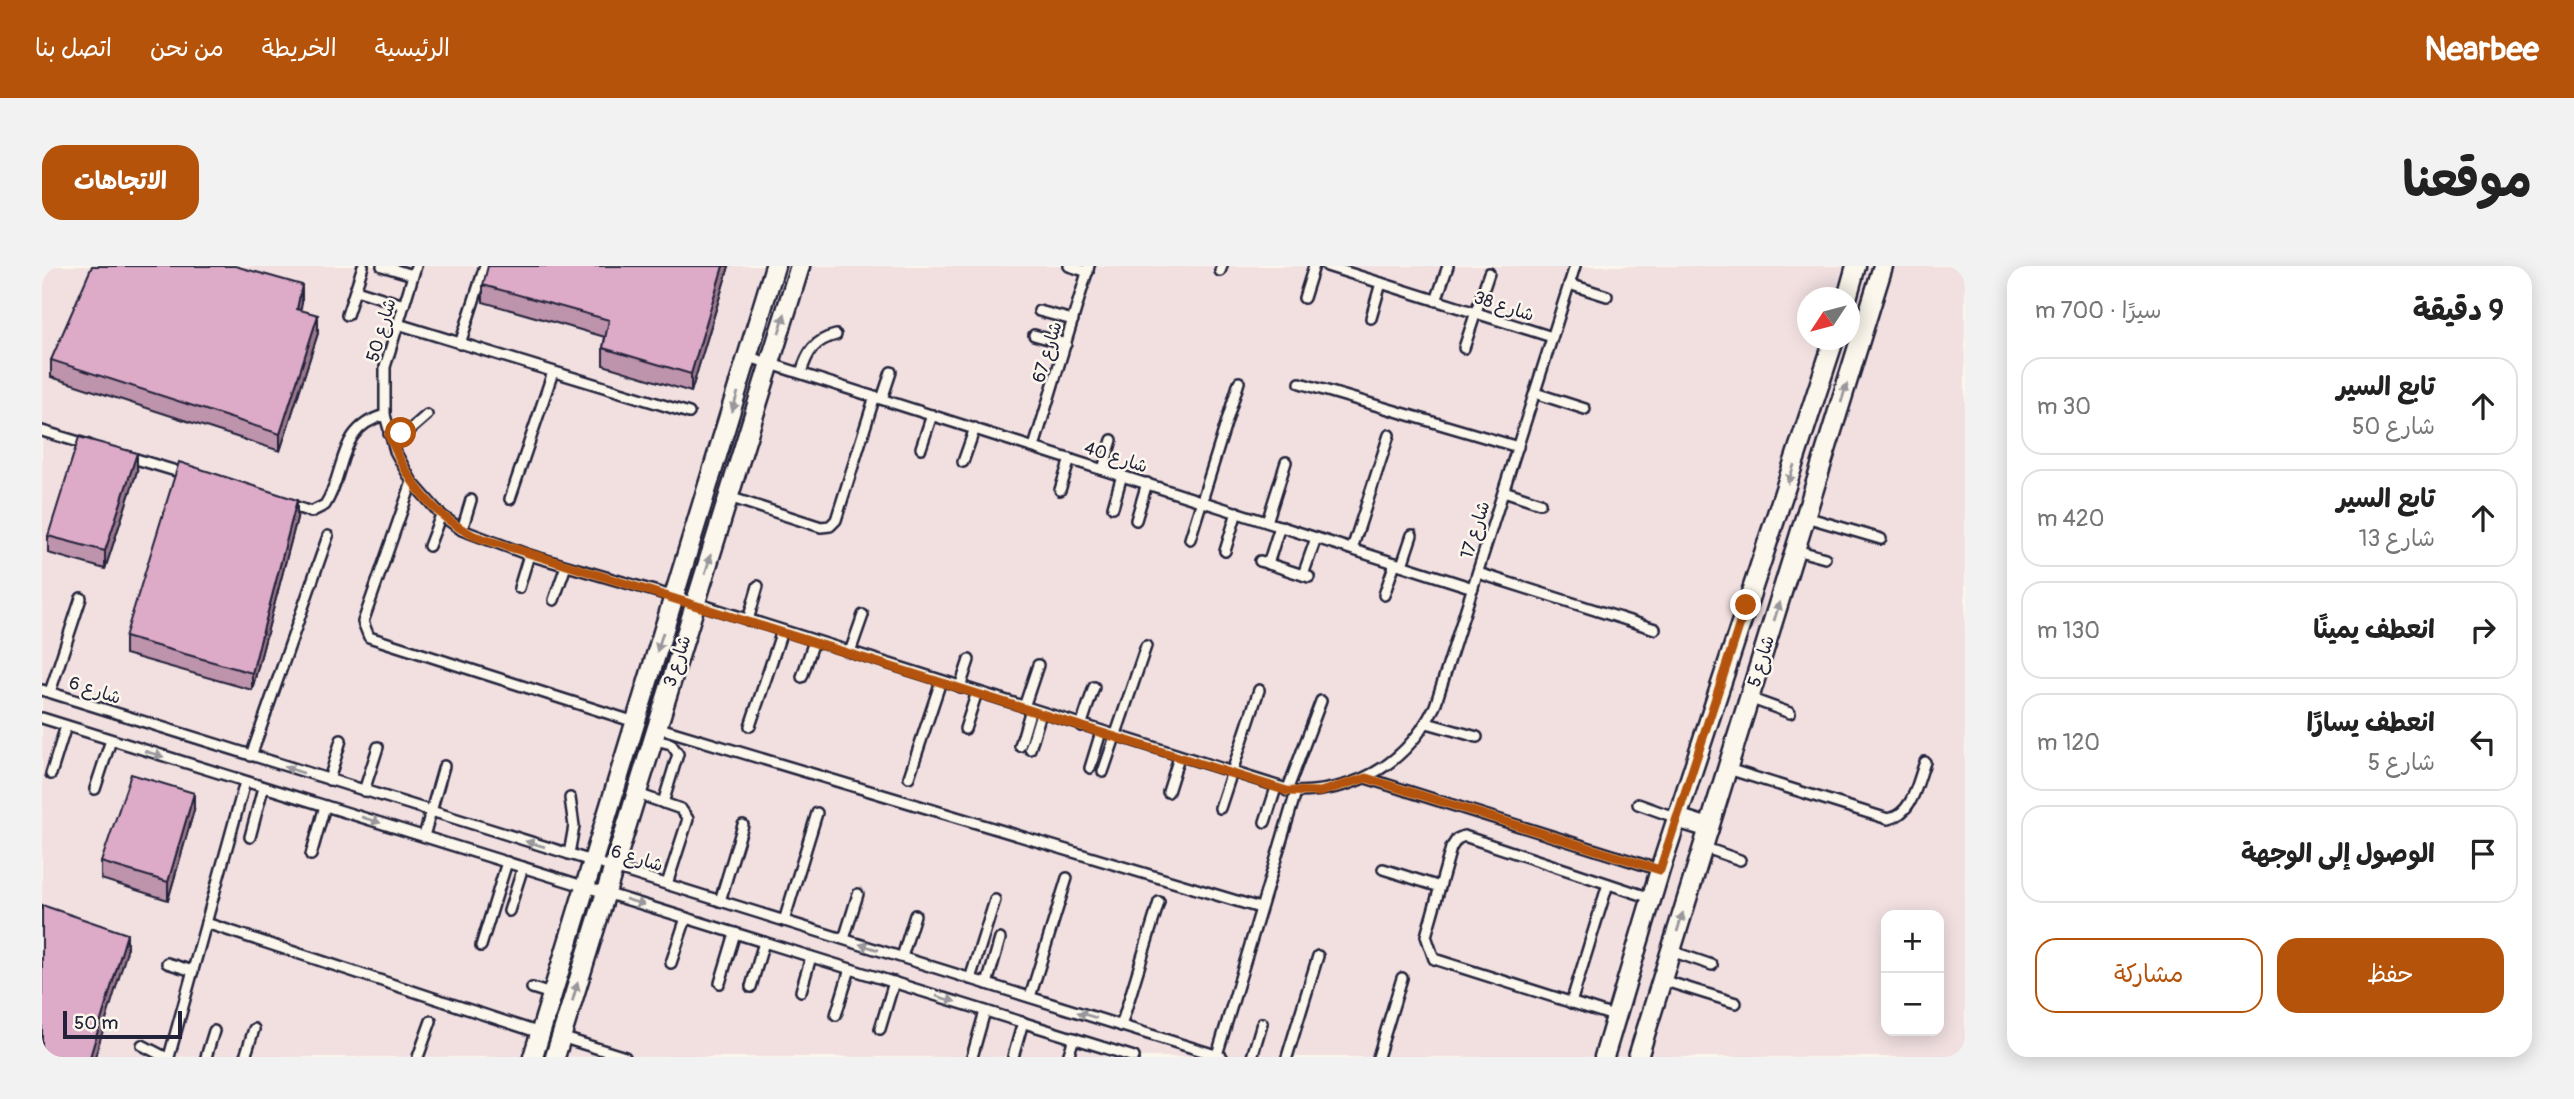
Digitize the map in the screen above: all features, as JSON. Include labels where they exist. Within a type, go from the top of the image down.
[{"type":"street","name":"شارع 3","points":[[533,1057],[775,266]]},
{"type":"street","name":"شارع 3","points":[[555,1057],[611,867],[800,266]]},
{"type":"street","points":[[1850,287],[1856,266]]},
{"type":"street","name":"شارع 5","points":[[1638,1057],[1884,266]]},
{"type":"street","name":"شارع 5","points":[[1604,1057],[1651,898],[1831,350]]},
{"type":"street","points":[[1677,817],[1709,828]]},
{"type":"lane","points":[[347,315],[363,266]]},
{"type":"lane","points":[[382,266],[415,271]]},
{"type":"lane","points":[[460,344],[485,266]]},
{"type":"lane","points":[[1069,266],[1089,269]]},
{"type":"lane","points":[[1304,298],[1314,266]]},
{"type":"lane","name":"شارع 38","points":[[1329,266],[1552,337]]},
{"type":"lane","points":[[1436,301],[1448,266]]},
{"type":"lane","name":"شارع 17","points":[[850,652],[1291,792],[1332,790],[1366,778],[1401,755],[1427,723],[1478,573],[1575,266]]},
{"type":"lane","name":"شارع 67","points":[[1034,447],[1089,269]]},
{"type":"lane","name":"شارع 50","points":[[415,271],[385,368],[385,415],[389,434],[412,482],[441,515],[462,530],[529,555],[696,603],[850,652]]},
{"type":"lane","points":[[1464,348],[1489,273]]},
{"type":"lane","points":[[1371,318],[1381,283]]},
{"type":"lane","points":[[1569,284],[1607,296]]},
{"type":"lane","points":[[356,290],[404,305]]},
{"type":"lane","points":[[1039,311],[1073,320]]},
{"type":"lane","points":[[398,324],[689,413]]},
{"type":"lane","points":[[801,373],[806,357],[815,345],[836,335]]},
{"type":"lane","points":[[1034,335],[1066,344]]},
{"type":"lane","name":"شارع 40","points":[[749,357],[1473,588]]},
{"type":"lane","points":[[510,499],[552,372]]},
{"type":"lane","points":[[729,497],[821,527],[830,526],[836,520],[878,398],[891,372]]},
{"type":"lane","points":[[1190,539],[1239,382]]},
{"type":"lane","points":[[1300,383],[1518,447]]},
{"type":"lane","points":[[1535,393],[1585,410]]},
{"type":"lane","points":[[272,500],[311,512],[321,509],[328,501],[351,436],[362,425],[385,415]]},
{"type":"lane","points":[[389,434],[411,429],[427,415]]},
{"type":"lane","points":[[921,448],[932,415]]},
{"type":"lane","points":[[963,462],[975,428]]},
{"type":"lane","points":[[42,431],[106,450]]},
{"type":"lane","points":[[1352,549],[1389,435]]},
{"type":"lane","points":[[1103,469],[1112,440]]},
{"type":"lane","points":[[119,454],[196,477]]},
{"type":"lane","points":[[1060,490],[1070,459]]},
{"type":"lane","points":[[1268,522],[1286,463]]},
{"type":"lane","points":[[1113,507],[1122,475]]},
{"type":"lane","points":[[412,482],[363,622],[369,637],[635,722]]},
{"type":"lane","points":[[1136,520],[1147,483]]},
{"type":"lane","points":[[1504,491],[1539,503]]},
{"type":"lane","points":[[462,530],[471,500]]},
{"type":"lane","points":[[1225,551],[1237,512]]},
{"type":"lane","points":[[429,546],[441,515]]},
{"type":"lane","points":[[1806,517],[1881,539]]},
{"type":"lane","points":[[1280,526],[1264,562],[1306,576],[1316,538]]},
{"type":"lane","points":[[1384,595],[1412,535]]},
{"type":"lane","points":[[251,756],[328,536]]},
{"type":"lane","points":[[1796,550],[1825,558]]},
{"type":"lane","points":[[519,588],[529,555]]},
{"type":"lane","points":[[554,600],[566,566]]},
{"type":"lane","points":[[1478,573],[1655,629]]},
{"type":"lane","points":[[748,620],[758,586]]},
{"type":"lane","points":[[46,691],[81,598]]},
{"type":"lane","points":[[850,652],[863,615]]},
{"type":"lane","points":[[750,726],[782,631]]},
{"type":"lane","points":[[802,677],[814,641]]},
{"type":"lane","points":[[1103,772],[1146,646]]},
{"type":"lane","points":[[960,687],[969,660]]},
{"type":"lane","points":[[1020,746],[1038,665]]},
{"type":"lane","points":[[909,777],[941,681]]},
{"type":"lane","points":[[1082,726],[1094,687]]},
{"type":"lane","points":[[1220,808],[1259,690]]},
{"type":"lane","name":"شارع 6","points":[[46,691],[430,813],[592,860],[1219,1056]]},
{"type":"lane","points":[[965,729],[977,692]]},
{"type":"lane","points":[[1749,698],[1790,713]]},
{"type":"lane","points":[[1219,1056],[1291,792],[1321,701]]},
{"type":"lane","points":[[1030,749],[1041,713]]},
{"type":"lane","points":[[42,718],[1130,1056]]},
{"type":"lane","points":[[1427,723],[1477,737]]},
{"type":"lane","points":[[51,774],[66,726]]},
{"type":"lane","points":[[1090,768],[1101,732]]},
{"type":"lane","points":[[654,733],[671,744],[678,754],[663,803]]},
{"type":"lane","points":[[654,733],[1260,908]]},
{"type":"lane","points":[[95,789],[111,740]]},
{"type":"lane","points":[[329,780],[341,740]]},
{"type":"lane","points":[[363,791],[377,747]]},
{"type":"lane","points":[[1168,792],[1179,757]]},
{"type":"lane","points":[[1728,769],[1888,819],[1899,817],[1907,810],[1925,762]]},
{"type":"lane","points":[[424,836],[444,766]]},
{"type":"lane","points":[[1366,778],[1660,870]]},
{"type":"lane","points":[[142,1045],[167,1057],[245,782]]},
{"type":"lane","points":[[250,836],[263,788]]},
{"type":"lane","points":[[1265,822],[1276,788]]},
{"type":"lane","points":[[635,793],[681,809],[688,825],[667,884]]},
{"type":"lane","points":[[569,854],[573,826],[570,798]]},
{"type":"lane","points":[[1638,804],[1677,817]]},
{"type":"lane","points":[[311,855],[325,806]]},
{"type":"lane","points":[[784,920],[817,813]]},
{"type":"lane","points":[[720,901],[743,825]]},
{"type":"lane","points":[[1614,1016],[1434,958],[1426,936],[1452,845],[1464,836],[1651,898]]},
{"type":"lane","points":[[1703,847],[1740,859]]},
{"type":"lane","points":[[481,946],[508,862]]},
{"type":"lane","points":[[509,911],[523,867]]},
{"type":"lane","points":[[1383,869],[1440,887]]},
{"type":"lane","points":[[1030,997],[1067,878]]},
{"type":"lane","points":[[1571,1003],[1608,884]]},
{"type":"lane","points":[[844,939],[858,894]]},
{"type":"lane","points":[[970,979],[995,900]]},
{"type":"lane","points":[[1121,1026],[1159,902]]},
{"type":"lane","points":[[902,957],[915,915]]},
{"type":"lane","points":[[671,964],[686,918]]},
{"type":"lane","points":[[206,923],[540,1033]]},
{"type":"lane","points":[[720,983],[735,933]]},
{"type":"lane","points":[[987,984],[1000,939]]},
{"type":"lane","points":[[751,988],[764,942]]},
{"type":"lane","points":[[1671,951],[1713,965]]},
{"type":"lane","points":[[1287,1057],[1318,956]]},
{"type":"lane","points":[[801,991],[811,957]]},
{"type":"lane","points":[[167,963],[193,971]]},
{"type":"lane","points":[[836,1015],[850,969]]},
{"type":"lane","points":[[1378,1057],[1402,978]]},
{"type":"lane","points":[[1662,980],[1736,1003]]},
{"type":"lane","points":[[880,1029],[894,982]]},
{"type":"lane","points":[[532,988],[551,994]]},
{"type":"lane","points":[[972,1057],[985,1011]]},
{"type":"lane","points":[[418,1057],[431,1021]]},
{"type":"lane","points":[[1013,1057],[1023,1022]]},
{"type":"lane","points":[[1252,1057],[1262,1023]]},
{"type":"lane","points":[[245,1057],[254,1029]]},
{"type":"lane","points":[[206,1057],[214,1031]]},
{"type":"lane","points":[[561,1037],[625,1057]]},
{"type":"lane","points":[[1068,1057],[1074,1038]]},
{"type":"shaded area","points":[[42,266],[1965,266],[1965,1057],[42,1057]]},
{"type":"building","points":[[92,266],[235,266],[302,285],[297,309],[318,315],[280,434],[51,360]]},
{"type":"building","points":[[488,266],[723,266],[691,374],[603,348],[609,320],[483,285]]},
{"type":"building","points":[[79,437],[137,453],[105,551],[48,536]]},
{"type":"building","points":[[179,462],[297,500],[252,673],[125,637]]},
{"type":"building","points":[[131,774],[194,793],[168,882],[101,862]]},
{"type":"building","points":[[42,905],[127,934],[90,1057],[42,1057]]},
{"type":"route","points":[[401,433],[389,434],[412,482],[441,515],[474,536],[529,555],[696,603],[1287,791],[1320,792],[1344,787],[1366,778],[1660,870],[1746,605]]}]
